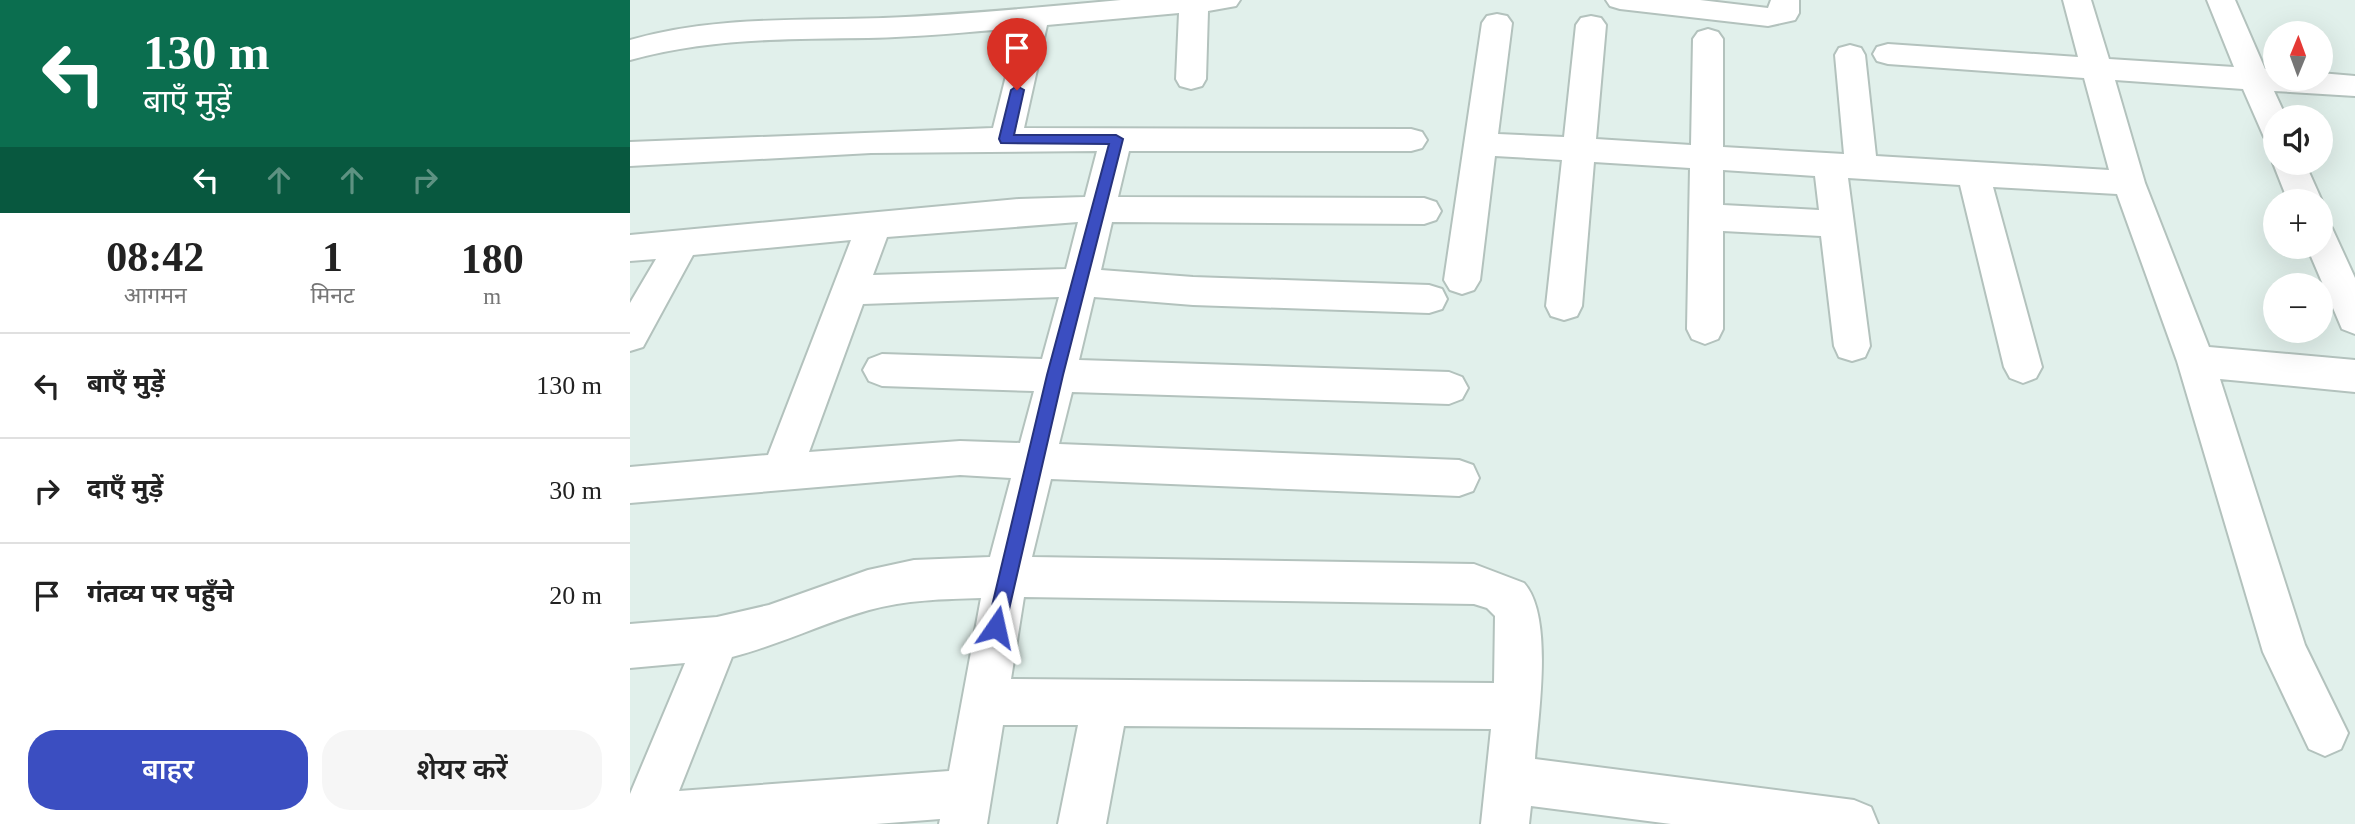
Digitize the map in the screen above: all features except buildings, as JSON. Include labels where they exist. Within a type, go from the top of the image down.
[{"type":"street","points":[[630,50],[654,41],[692,34],[904,27],[999,10],[1035,16],[1226,0]]},
{"type":"street","points":[[1620,0],[1768,17],[1785,13],[1785,0]]},
{"type":"street","points":[[2077,0],[2129,183],[2196,362],[2285,652],[2325,733]]},
{"type":"street","points":[[2221,0],[2265,105]]},
{"type":"street","points":[[1191,79],[1194,3]]},
{"type":"street","points":[[1006,139],[1035,16]]},
{"type":"street","points":[[1461,280],[1497,23]]},
{"type":"street","points":[[1564,306],[1591,25]]},
{"type":"street","points":[[1705,329],[1704,217],[1708,39]]},
{"type":"street","points":[[1888,54],[2355,86]]},
{"type":"street","points":[[1850,55],[1845,167],[1836,224],[1852,346]]},
{"type":"street","points":[[630,154],[1006,139],[1411,140]]},
{"type":"street","points":[[718,639],[637,819],[965,808],[1006,577],[1116,139]]},
{"type":"street","points":[[1480,144],[1705,156],[1974,176],[2129,183]]},
{"type":"street","points":[[1974,176],[2023,367]]},
{"type":"street","points":[[630,248],[966,216],[1100,209],[1424,211]]},
{"type":"street","points":[[1704,217],[1836,224]]},
{"type":"street","points":[[782,472],[874,226]]},
{"type":"street","points":[[630,336],[682,244]]},
{"type":"street","points":[[2329,259],[2355,319]]},
{"type":"street","points":[[848,290],[1079,282],[1207,292],[1429,299]]},
{"type":"street","points":[[2196,362],[2355,376]]},
{"type":"street","points":[[882,370],[1449,388]]},
{"type":"street","points":[[630,485],[960,458],[1459,478]]},
{"type":"street","points":[[630,646],[718,639],[769,626],[889,584],[914,580],[1006,577],[1474,584],[1501,592],[1514,604],[1518,623],[1507,802],[1854,824]]},
{"type":"street","points":[[982,702],[1515,706]]},
{"type":"street","points":[[1082,824],[1105,702]]},
{"type":"route","points":[[996,627],[1055,375],[1116,139],[1006,139],[1017,90]]}]
